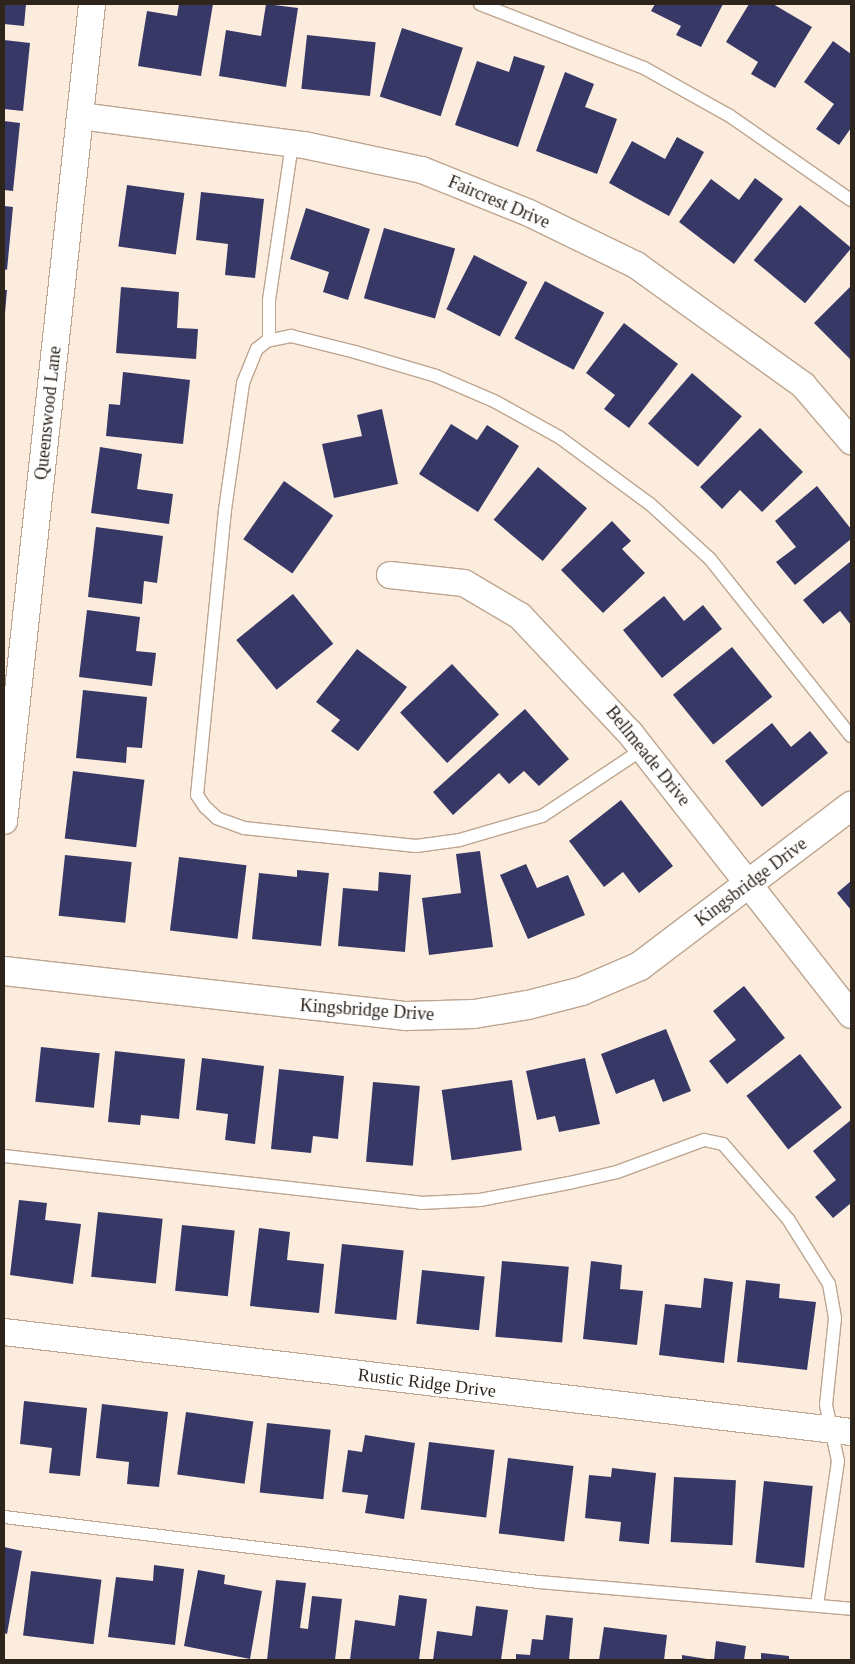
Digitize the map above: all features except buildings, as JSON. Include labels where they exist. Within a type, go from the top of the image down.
[{"type":"street","name":"Queenswood Lane","points":[[4,821],[6,785],[92,4]]},
{"type":"street","name":"Faircrest Drive","points":[[80,116],[292,144],[422,170],[529,213],[636,265],[803,385],[851,441]]},
{"type":"street","name":"Bellmeade Drive","points":[[390,575],[464,583],[520,616],[592,689],[643,749],[851,1015]]},
{"type":"street","name":"Kingsbridge Drive","points":[[4,971],[336,1011],[406,1016],[474,1014],[582,991],[640,966],[751,885],[851,806]]},
{"type":"street","name":"Rustic Ridge Drive","points":[[4,1332],[842,1432]]},
{"type":"lane","points":[[480,4],[644,68],[730,116],[851,200]]},
{"type":"lane","points":[[269,340],[269,300],[292,144]]},
{"type":"lane","points":[[643,749],[542,816],[460,840],[416,846],[244,828],[217,818],[206,807],[197,795],[234,437],[249,360],[269,340],[291,336],[436,376],[496,402],[559,437],[650,504],[710,559],[851,736]]},
{"type":"lane","points":[[4,1156],[421,1202],[507,1195],[617,1172],[704,1140],[723,1144],[788,1219],[829,1284],[835,1318],[826,1405],[842,1432],[817,1605]]},
{"type":"lane","points":[[4,1517],[539,1582],[851,1609]]}]
